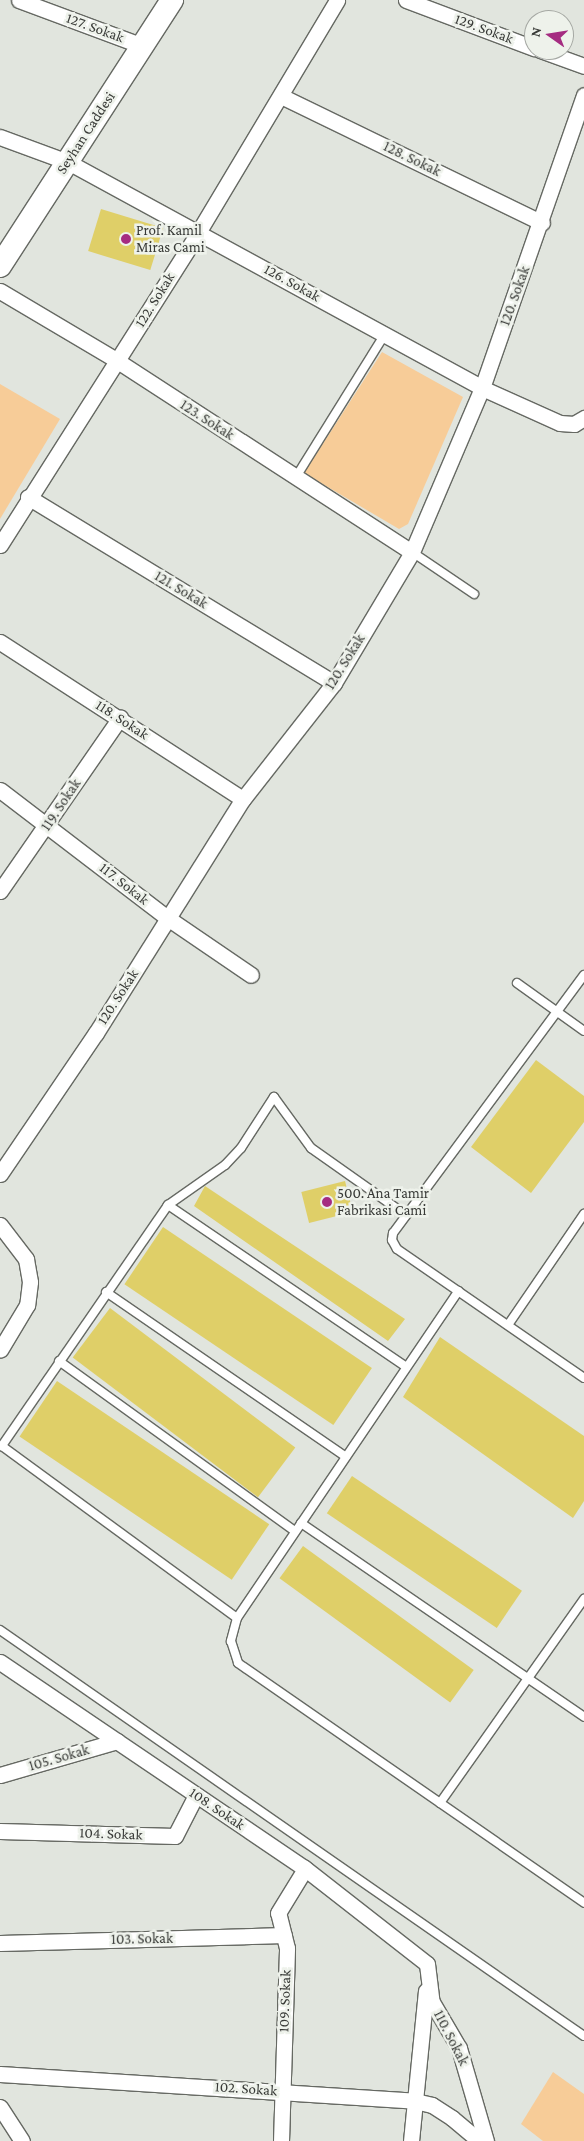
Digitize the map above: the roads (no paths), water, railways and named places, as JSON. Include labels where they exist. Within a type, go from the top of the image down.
[{"type":"main road","name":"Seyhan Caddesi","points":[[0,266],[172,0]]},
{"type":"street","name":"127. Sokak","points":[[19,0],[143,46]]},
{"type":"street","name":"122. Sokak","points":[[0,545],[28,498],[199,231],[282,96],[336,0]]},
{"type":"street","name":"129. Sokak","points":[[406,0],[524,44]]},
{"type":"street","points":[[568,60],[584,66]]},
{"type":"street","name":"120. Sokak","points":[[0,1174],[168,919],[243,799],[334,683],[412,552],[482,388],[542,223],[584,95]]},
{"type":"street","name":"128. Sokak","points":[[282,96],[542,223]]},
{"type":"street","name":"126. Sokak","points":[[0,137],[68,162],[199,231],[482,388],[560,423],[574,424],[584,418]]},
{"type":"street","name":"123. Sokak","points":[[0,291],[116,360],[412,552]]},
{"type":"street","name":"121. Sokak","points":[[28,498],[334,683]]},
{"type":"street","name":"118. Sokak","points":[[0,642],[243,799]]},
{"type":"street","name":"119. Sokak","points":[[0,891],[49,824],[120,718]]},
{"type":"street","name":"117. Sokak","points":[[0,790],[49,824],[168,919],[251,976]]},
{"type":"street","points":[[0,1224],[26,1259],[30,1282],[27,1305],[0,1350]]},
{"type":"street","name":"108. Sokak","points":[[0,1662],[305,1869],[427,1964]]},
{"type":"street","name":"105. Sokak","points":[[0,1775],[117,1741]]},
{"type":"street","name":"104. Sokak","points":[[0,1830],[175,1836],[196,1795]]},
{"type":"street","name":"109. Sokak","points":[[281,2141],[287,1948],[278,1913],[305,1869]]},
{"type":"street","name":"103. Sokak","points":[[0,1943],[284,1935]]},
{"type":"street","points":[[411,2141],[427,1964]]},
{"type":"street","name":"110. Sokak","points":[[427,1964],[432,2002],[459,2048],[486,2141]]},
{"type":"street","name":"102. Sokak","points":[[0,2074],[415,2101],[432,2105],[452,2118],[479,2141]]},
{"type":"street","points":[[0,2107],[22,2141]]},
{"type":"lane","points":[[296,477],[385,334]]},
{"type":"lane","points":[[412,552],[474,594]]},
{"type":"lane","points":[[584,975],[393,1233],[397,1249],[584,1378]]},
{"type":"lane","points":[[517,983],[584,1030]]},
{"type":"lane","points":[[237,1618],[1,1447],[106,1292],[168,1205],[225,1165],[241,1148],[274,1097],[311,1148],[406,1215]]},
{"type":"lane","points":[[168,1205],[406,1367]]},
{"type":"lane","points":[[508,1325],[584,1214]]},
{"type":"lane","points":[[458,1291],[237,1618],[231,1641],[238,1663],[584,1903]]},
{"type":"lane","points":[[106,1292],[346,1457]]},
{"type":"lane","points":[[59,1361],[295,1531]]},
{"type":"lane","points":[[301,1523],[584,1717]]},
{"type":"lane","points":[[440,1803],[584,1599]]},
{"type":"lane","points":[[0,1630],[584,2036]]},
{"type":"place","name":"Prof. Kamil Miras Cami","points":[[126,239]]},
{"type":"place","name":"500. Ana Tamir Fabrikasi Cami","points":[[327,1202]]}]
